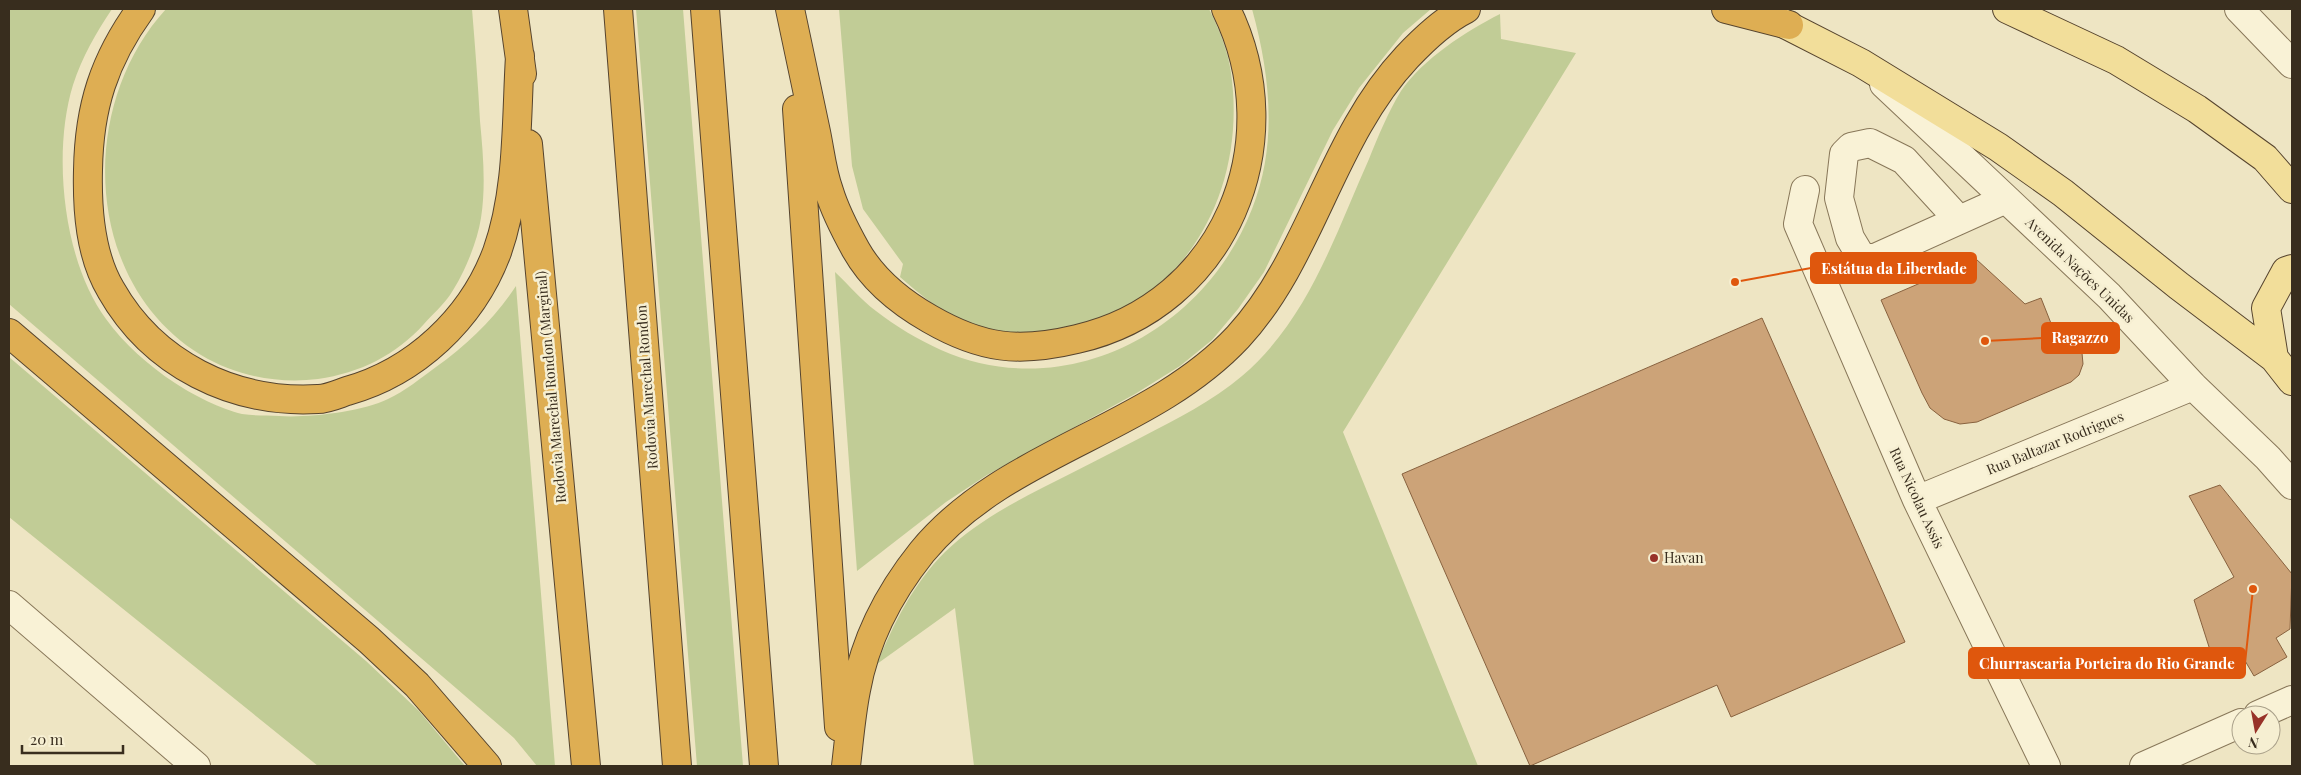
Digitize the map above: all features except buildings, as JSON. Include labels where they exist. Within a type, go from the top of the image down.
[{"type":"highway","points":[[141,9],[113,52],[104,74],[91,119],[88,145],[87,202],[95,250],[110,289],[146,338],[167,356],[199,376],[238,392],[274,397],[320,399],[369,385],[408,365],[441,337],[473,299],[496,253],[512,199],[520,56]]},
{"type":"highway","name":"Rodovia Marechal Rondon","points":[[618,9],[677,766]]},
{"type":"highway","points":[[706,9],[764,766]]},
{"type":"highway","points":[[790,9],[828,190],[856,250],[874,276],[895,296],[924,316],[951,331],[979,343],[1015,348],[1051,345],[1089,337],[1130,321],[1154,308],[1182,285],[1203,262],[1223,231],[1237,198],[1248,161],[1252,123],[1250,89],[1241,47],[1226,9]]},
{"type":"highway","points":[[790,9],[842,766]]},
{"type":"highway","points":[[846,766],[856,689],[877,624],[896,588],[922,553],[953,518],[992,489],[1166,395],[1202,369],[1238,337],[1268,296],[1298,244],[1338,159],[1359,120],[1389,76],[1420,42],[1456,14],[1466,9]]},
{"type":"highway","points":[[1726,9],[1789,25]]},
{"type":"highway","name":"Rodovia Marechal Rondon (Marginal)","points":[[514,11],[520,56],[586,766]]},
{"type":"highway","points":[[9,333],[369,640],[417,685],[487,766]]},
{"type":"main road","name":"Avenida Nações Unidas","points":[[1754,9],[1861,63],[1998,147],[2063,193],[2179,286],[2274,358],[2292,381]]},
{"type":"main road","points":[[2007,9],[2116,60],[2197,109],[2265,158],[2292,189]]},
{"type":"main road","points":[[2274,358],[2266,308],[2286,271],[2292,269]]},
{"type":"street","points":[[2239,9],[2292,64]]},
{"type":"street","name":"Avenida Nações Unidas","points":[[1861,63],[2109,296],[2193,386],[2268,458],[2292,485]]},
{"type":"street","points":[[1959,220],[1904,160],[1870,143],[1851,147],[1844,154],[1839,198],[1850,238],[1862,258],[1875,258],[2006,199]]},
{"type":"street","name":"Rua Nicolau Assis","points":[[1805,190],[1798,224],[1917,500],[2046,766]]},
{"type":"street","points":[[1813,258],[1850,238]]},
{"type":"street","name":"Rua Baltazar Rodrigues","points":[[1917,500],[2193,386]]},
{"type":"street","points":[[9,605],[196,766]]},
{"type":"street","points":[[9,634],[38,630]]},
{"type":"street","points":[[2144,766],[2231,727]]},
{"type":"green space","points":[[9,9],[112,9],[85,55],[73,85],[67,112],[63,142],[63,174],[71,237],[80,268],[91,295],[106,319],[129,346],[146,362],[190,392],[225,409],[251,415],[319,415],[349,411],[377,404],[407,388],[459,349],[480,330],[516,286],[555,766],[537,766],[514,738],[9,304]]},
{"type":"green space","points":[[166,9],[472,9],[484,170],[483,206],[479,228],[469,258],[450,295],[402,345],[363,367],[333,376],[303,380],[258,377],[228,368],[201,355],[162,323],[133,284],[115,239],[106,191],[107,142],[117,94],[137,49]]},
{"type":"green space","points":[[636,9],[683,9],[743,766],[697,766]]},
{"type":"green space","points":[[839,9],[1209,9],[1220,32],[1228,56],[1234,115],[1230,155],[1219,194],[1203,231],[1180,263],[1151,291],[1117,312],[1077,327],[1035,333],[1007,332],[979,327],[948,314],[900,277],[903,264],[863,209],[852,166]]},
{"type":"green space","points":[[1252,9],[1431,9],[1403,33],[1359,88],[1333,130],[1264,272],[1238,309],[1212,340],[1180,366],[1135,394],[987,475],[946,502],[857,571],[835,272],[871,307],[907,332],[941,350],[988,365],[1036,368],[1082,362],[1125,346],[1165,322],[1201,291],[1230,253],[1252,209],[1260,184],[1266,159],[1268,134],[1267,84]]},
{"type":"green space","points":[[1500,14],[1501,39],[1576,53],[1343,432],[1478,766],[974,766],[955,608],[877,664],[905,605],[923,577],[956,542],[1003,509],[1194,409],[1231,385],[1265,354],[1285,329],[1318,275],[1392,107],[1401,91],[1410,79],[1433,57],[1460,37]]},
{"type":"green space","points":[[9,357],[366,661],[419,711],[465,766],[318,766],[9,517]]},
{"type":"place","name":"Estátua da Liberdade","points":[[1735,282]]},
{"type":"place","name":"Ragazzo","points":[[1985,341]]},
{"type":"place","name":"Havan","points":[[1654,558]]},
{"type":"place","name":"Churrascaria Porteira do Rio Grande","points":[[2253,589]]}]
